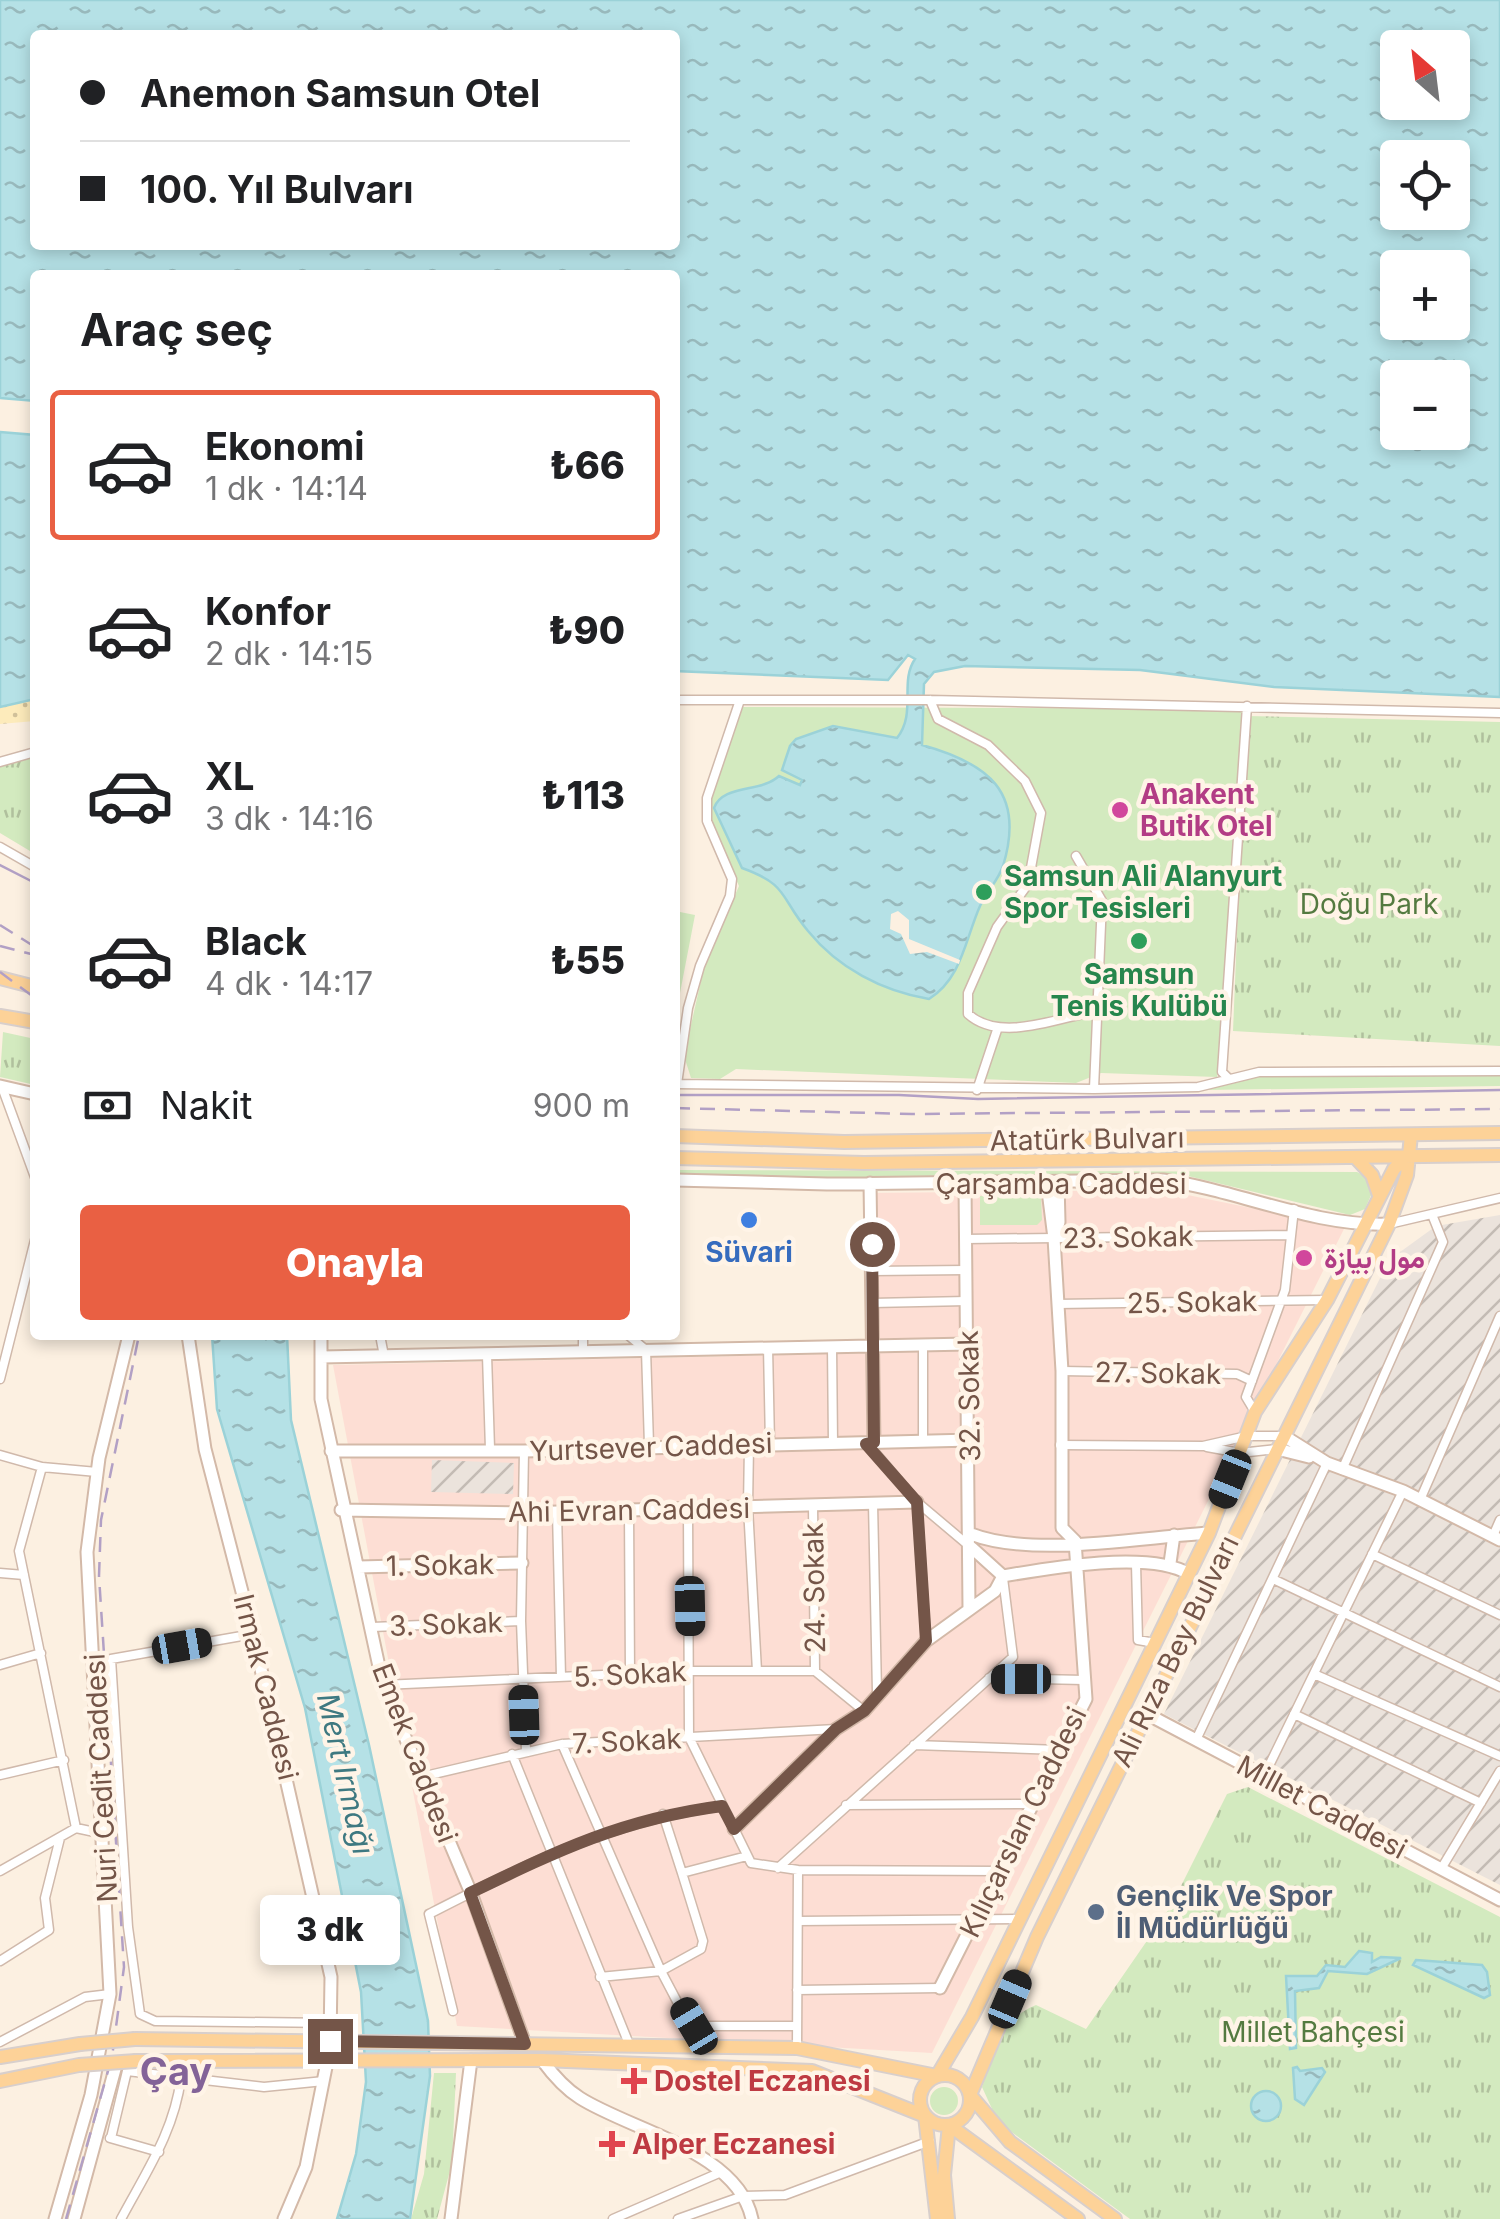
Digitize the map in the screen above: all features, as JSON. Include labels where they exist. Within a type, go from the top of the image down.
[{"type":"main road","points":[[0,978],[30,986]]},
{"type":"main road","points":[[0,1016],[30,1021]]},
{"type":"main road","name":"Atatürk Bulvarı","points":[[680,1136],[844,1142],[1500,1133]]},
{"type":"main road","name":"Ali Rıza Bey Bulvarı","points":[[970,2096],[1037,1937],[1144,1713],[1389,1224],[1402,1193],[1411,1135]]},
{"type":"main road","name":"Atatürk Bulvarı","points":[[680,1158],[864,1163],[1500,1155]]},
{"type":"main road","name":"Ali Rıza Bey Bulvarı","points":[[936,2076],[1020,1919],[1189,1574],[1255,1412],[1327,1300],[1380,1195],[1408,1156]]},
{"type":"main road","points":[[1356,1158],[1372,1175],[1380,1195]]},
{"type":"main road","points":[[1,2053],[135,2039],[797,2048],[958,2078],[1010,2142],[1114,2219]]},
{"type":"main road","points":[[0,2081],[79,2066],[136,2061],[542,2060],[812,2071],[949,2125],[1078,2219]]},
{"type":"main road","points":[[936,2076],[920,2093],[930,2141],[936,2219]]},
{"type":"main road","points":[[948,2219],[944,2175],[949,2125],[968,2111],[970,2096]]},
{"type":"street","points":[[680,700],[930,700],[1500,713]]},
{"type":"street","points":[[680,1059],[700,966],[730,896],[732,879],[708,822],[707,798],[740,700]]},
{"type":"street","points":[[930,700],[938,719],[988,745],[1024,782],[1041,813],[1028,884],[997,927],[968,993],[968,1014],[979,1024],[997,1030],[1096,1011]]},
{"type":"street","points":[[1230,1079],[1222,1072],[1247,706]]},
{"type":"street","points":[[0,762],[30,753]]},
{"type":"street","points":[[0,846],[30,863]]},
{"type":"street","points":[[1076,856],[1102,900],[1094,1089]]},
{"type":"street","points":[[977,1090],[997,1030]]},
{"type":"street","points":[[680,1084],[1094,1089],[1198,1086],[1259,1072],[1500,1071]]},
{"type":"street","points":[[1,1086],[30,1093]]},
{"type":"street","points":[[1,1086],[30,1164]]},
{"type":"street","name":"Çarşamba Caddesi","points":[[680,1180],[965,1184],[1163,1180],[1366,1225],[1432,1217],[1500,1198]]},
{"type":"street","points":[[1052,1182],[1062,1371],[1062,1528],[1052,1543],[1052,1567]]},
{"type":"street","points":[[778,1868],[1014,1657],[1003,1576],[952,1527],[917,1502],[870,1443],[870,1183]]},
{"type":"street","name":"32. Sokak","points":[[965,1184],[970,1608]]},
{"type":"street","points":[[1255,1412],[1246,1397],[1285,1290],[1294,1209]]},
{"type":"street","points":[[1342,1470],[1444,1242],[1432,1217]]},
{"type":"street","name":"23. Sokak","points":[[966,1239],[1290,1235]]},
{"type":"street","points":[[0,1379],[30,1260]]},
{"type":"street","points":[[872,1271],[966,1270]]},
{"type":"street","name":"25. Sokak","points":[[1058,1304],[1327,1300]]},
{"type":"street","points":[[872,1303],[966,1301]]},
{"type":"street","points":[[1420,1500],[1500,1316]]},
{"type":"street","name":"Nuri Cedit Caddesi","points":[[55,2219],[91,2095],[110,1994],[105,1834],[87,1552],[97,1472],[129,1340]]},
{"type":"street","name":"Irmak Caddesi","points":[[189,1340],[196,1405],[254,1634],[332,1977],[330,2041]]},
{"type":"street","name":"Emek Caddesi","points":[[321,1340],[321,1399],[383,1685],[470,1893],[525,2044]]},
{"type":"street","points":[[381,1340],[384,1356]]},
{"type":"street","points":[[582,1352],[583,1340]]},
{"type":"street","points":[[634,1340],[646,1350],[649,1445]]},
{"type":"street","points":[[321,1357],[968,1344]]},
{"type":"street","points":[[922,1345],[924,1442]]},
{"type":"street","points":[[832,1346],[832,1443]]},
{"type":"street","points":[[768,1348],[770,1444]]},
{"type":"street","points":[[487,1355],[490,1449]]},
{"type":"street","name":"27. Sokak","points":[[1062,1371],[1237,1374],[1252,1380]]},
{"type":"street","points":[[1203,1446],[1247,1436],[1280,1443],[1403,1491],[1496,1538],[1500,1520]]},
{"type":"street","name":"Yurtsever Caddesi","points":[[331,1451],[524,1451],[970,1440]]},
{"type":"street","points":[[1060,1445],[1203,1446],[1240,1452],[1280,1443]]},
{"type":"street","points":[[749,1444],[748,1507],[757,1670]]},
{"type":"street","points":[[524,1451],[520,1621],[526,1751]]},
{"type":"street","points":[[0,1455],[42,1467],[97,1472]]},
{"type":"street","points":[[1196,1740],[1323,1461]]},
{"type":"street","points":[[42,1467],[18,1551],[76,1828]]},
{"type":"street","points":[[1264,1776],[1403,1491]]},
{"type":"street","points":[[872,1502],[876,1692]]},
{"type":"street","points":[[917,1502],[926,1641]]},
{"type":"street","name":"Ahi Evran Caddesi","points":[[342,1510],[522,1513],[917,1502]]},
{"type":"street","name":"24. Sokak","points":[[813,1505],[814,1670]]},
{"type":"street","points":[[688,1509],[692,1670],[689,1738],[751,1863],[798,1870],[1000,1872]]},
{"type":"street","points":[[630,1510],[630,1674]]},
{"type":"street","points":[[557,1512],[561,1677]]},
{"type":"street","points":[[952,1527],[992,1540],[1052,1543],[1209,1532]]},
{"type":"street","points":[[1062,1528],[1075,1542]]},
{"type":"street","points":[[1170,1563],[1174,1535]]},
{"type":"street","name":"Kılıçarslan Caddesi","points":[[940,1988],[1086,1699],[1075,1542]]},
{"type":"street","points":[[1372,1554],[1500,1614]]},
{"type":"street","name":"1. Sokak","points":[[358,1567],[522,1563]]},
{"type":"street","points":[[1003,1576],[1052,1567],[1170,1563],[1189,1574]]},
{"type":"street","points":[[1136,1564],[1138,1640],[1155,1643]]},
{"type":"street","points":[[0,1573],[24,1574]]},
{"type":"street","points":[[734,1829],[836,1729],[864,1711],[876,1692],[926,1641],[995,1591],[1003,1576]]},
{"type":"street","points":[[1272,1579],[1500,1687]]},
{"type":"street","name":"3. Sokak","points":[[372,1627],[520,1621]]},
{"type":"street","name":"Nuri Cedit Caddesi","points":[[254,1634],[111,1659],[128,1926],[140,2014],[155,2020],[333,2023]]},
{"type":"street","points":[[0,1665],[41,1653]]},
{"type":"street","name":"5. Sokak","points":[[383,1685],[692,1670],[814,1670]]},
{"type":"street","points":[[814,1670],[864,1711]]},
{"type":"street","points":[[1314,1674],[1500,1756]]},
{"type":"street","points":[[989,1678],[1084,1680]]},
{"type":"street","name":"Millet Caddesi","points":[[1144,1713],[1500,1900]]},
{"type":"street","points":[[1294,1714],[1481,1803]]},
{"type":"street","name":"7. Sokak","points":[[420,1778],[562,1744],[836,1729]]},
{"type":"street","points":[[562,1744],[661,1971],[694,2026],[701,2047]]},
{"type":"street","points":[[914,1746],[1060,1750]]},
{"type":"street","points":[[512,1754],[628,2044]]},
{"type":"street","points":[[0,1775],[64,1760]]},
{"type":"street","points":[[1442,1870],[1500,1771]]},
{"type":"street","points":[[846,1805],[1034,1804]]},
{"type":"street","points":[[453,2010],[429,1914],[600,1832],[663,1814],[722,1806]]},
{"type":"street","points":[[600,1978],[661,1971],[701,1949],[703,1940],[663,1814]]},
{"type":"street","points":[[0,1871],[76,1828],[105,1834]]},
{"type":"street","points":[[0,1961],[49,1930],[45,1898],[60,1838]]},
{"type":"street","points":[[682,1874],[747,1856]]},
{"type":"street","points":[[797,2048],[798,1870]]},
{"type":"street","points":[[798,1921],[1020,1919]]},
{"type":"street","points":[[797,1990],[940,1988]]},
{"type":"street","points":[[1,2053],[85,1997],[110,1994]]},
{"type":"street","points":[[694,2026],[797,2026]]},
{"type":"street","points":[[451,2219],[472,2060]]},
{"type":"street","points":[[542,2060],[578,2097],[653,2130],[719,2173],[743,2196],[752,2219]]},
{"type":"street","points":[[284,2219],[306,2167],[327,2062]]},
{"type":"street","points":[[104,2136],[115,2069]]},
{"type":"street","points":[[74,2219],[128,2071],[264,2087],[324,2081]]},
{"type":"street","points":[[120,2219],[158,2152],[176,2110],[181,2078]]},
{"type":"street","points":[[104,2136],[158,2152]]},
{"type":"street","points":[[678,2219],[743,2196],[785,2195],[930,2141]]},
{"type":"street","points":[[613,2219],[719,2173]]},
{"type":"shaded area","points":[[1163,1190],[1345,1227],[932,2053],[457,2026],[333,1365],[871,1353],[868,1193]]},
{"type":"shaded area","points":[[1500,1215],[1500,1885],[1164,1714],[1389,1260],[1436,1226]]},
{"type":"shaded area","points":[[432,1460],[514,1463],[513,1494],[431,1492]]},
{"type":"green space","name":"Samsun Ali Alanyurt Spor Tesisleri","points":[[741,707],[1244,709],[1217,1077],[1101,1073],[1076,1083],[736,1069],[720,1079],[691,1078],[684,1056],[705,963],[739,886],[709,819],[709,800]]},
{"type":"green space","name":"Doğu Park","points":[[1246,716],[1500,722],[1500,1046],[1233,1031]]},
{"type":"green space","points":[[30,755],[30,851],[0,833],[0,764]]},
{"type":"green space","points":[[680,912],[695,915],[680,993]]},
{"type":"green space","points":[[3,1032],[30,1038],[30,1084],[0,1077]]},
{"type":"green space","points":[[1500,1076],[1500,1086],[1206,1090],[1259,1077]]},
{"type":"green space","points":[[680,1170],[1357,1172],[1365,1176],[1372,1193],[1365,1209],[1350,1215],[1188,1176],[680,1176]]},
{"type":"green space","points":[[1041,1195],[1042,1220],[1037,1225],[980,1225],[980,1196]]},
{"type":"green space","name":"Millet Bahçesi","points":[[1248,1787],[1500,1917],[1500,2219],[1130,2219],[998,2122],[982,2087],[1006,2028],[1036,2005],[1086,2029],[1171,1906],[1227,1794]]},
{"type":"green space","points":[[434,2073],[456,2073],[452,2163],[437,2219],[411,2219],[424,2174]]},
{"type":"green space","points":[[944,2087],[954,2091],[958,2101],[954,2111],[944,2115],[934,2111],[930,2101],[934,2091]]},
{"type":"sand","points":[[30,700],[30,721],[0,724],[0,707]]},
{"type":"water","points":[[0,0],[1500,0],[1500,697],[1274,687],[1140,670],[965,666],[934,672],[924,684],[922,745],[965,761],[995,784],[1005,800],[1009,840],[1001,871],[980,906],[949,980],[929,999],[894,990],[862,976],[833,956],[808,931],[776,886],[742,868],[714,808],[725,795],[763,785],[779,776],[800,785],[802,780],[782,770],[796,739],[833,726],[897,738],[906,718],[908,678],[915,659],[908,655],[888,680],[680,671],[680,270],[30,270],[30,401],[0,398]]},
{"type":"water","points":[[0,432],[30,435],[30,700],[0,707]]},
{"type":"water","name":"Mert Irmağı","points":[[212,1340],[287,1340],[291,1420],[369,1745],[428,2021],[430,2076],[410,2219],[337,2219],[356,2154],[366,2082],[361,1992],[305,1708],[217,1409]]},
{"type":"water","points":[[1359,1951],[1372,1953],[1372,1962],[1381,1957],[1401,1958],[1367,1974],[1328,1971],[1319,1988],[1295,1991],[1296,2048],[1290,2049],[1286,1976],[1317,1976],[1326,1965],[1345,1967]]},
{"type":"water","points":[[1416,1960],[1482,1965],[1487,1972],[1490,1995],[1484,1998],[1413,1965]]},
{"type":"water","points":[[1293,2068],[1300,2071],[1322,2068],[1325,2072],[1304,2105],[1295,2099]]},
{"type":"water","points":[[1266,2091],[1277,2095],[1281,2106],[1277,2117],[1266,2121],[1255,2117],[1251,2106],[1255,2095]]},
{"type":"pier","points":[[898,911],[909,920],[909,939],[960,960],[959,964],[927,952],[910,954],[901,934],[890,929],[891,914]]},
{"type":"tram line","points":[[0,865],[30,880]]},
{"type":"tram line","points":[[680,1095],[978,1099],[1500,1090]]},
{"type":"railway","points":[[0,925],[30,944]]},
{"type":"railway","points":[[0,946],[30,954]]},
{"type":"railway","points":[[0,972],[30,994]]},
{"type":"railway","points":[[680,1108],[912,1114],[1500,1109]]},
{"type":"railway","points":[[66,2219],[112,2057],[124,1967],[99,1576],[101,1520],[138,1340]]},
{"type":"place","name":"Anakent Butik Otel","points":[[1120,810]]},
{"type":"place","name":"Samsun Ali Alanyurt Spor Tesisleri","points":[[984,892]]},
{"type":"place","name":"Samsun Tenis Kulübü","points":[[1139,941]]},
{"type":"place","name":"Süvari","points":[[749,1220]]},
{"type":"place","name":"مول بيازة","points":[[1304,1258]]},
{"type":"place","name":"Gençlik Ve Spor İl Müdürlüğü","points":[[1096,1912]]},
{"type":"place","name":"Dostel Eczanesi","points":[[634,2081]]},
{"type":"place","name":"Alper Eczanesi","points":[[612,2144]]},
{"type":"district","name":"Çay","points":[[176,2072]]},
{"type":"route","points":[[330,2041],[525,2044],[470,1893],[600,1832],[663,1814],[722,1806],[734,1829],[836,1729],[864,1711],[876,1692],[926,1641],[917,1502],[866,1444],[874,1442],[872,1244]]}]
